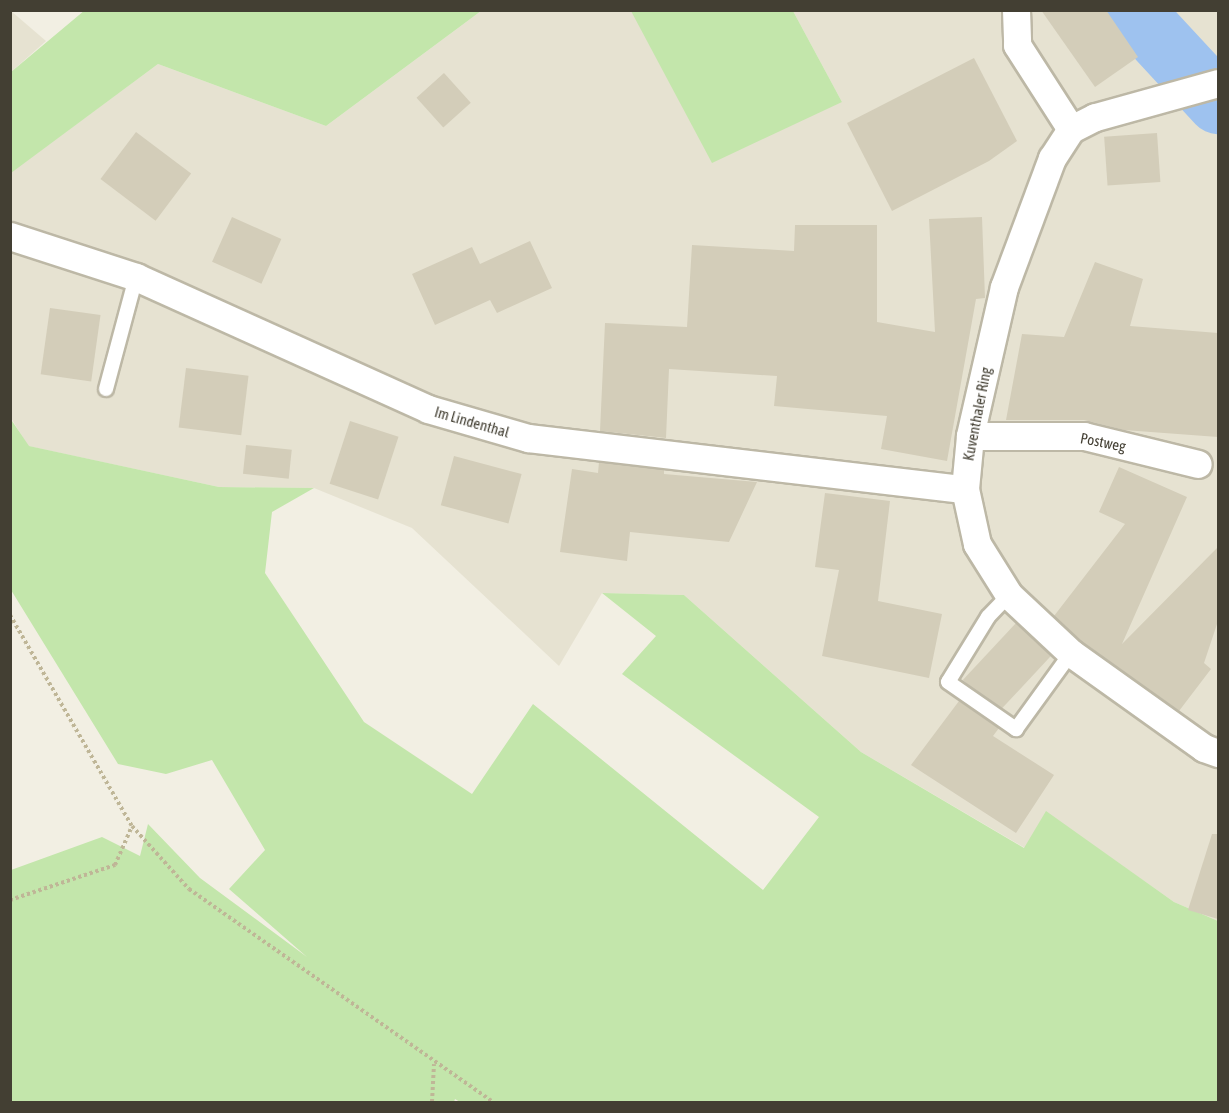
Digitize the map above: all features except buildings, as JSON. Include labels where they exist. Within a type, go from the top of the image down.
[{"type":"street","points":[[1016,10],[1017,45],[1071,129],[1095,117],[1218,83]]},
{"type":"street","name":"Kuventhaler Ring","points":[[1071,129],[1052,158],[1004,287],[970,436],[965,489],[977,544],[1009,595],[1071,652],[1204,748],[1218,753]]},
{"type":"street","name":"Im Lindenthal","points":[[10,236],[136,277],[428,409],[528,438],[965,489]]},
{"type":"street","name":"Postweg","points":[[970,436],[1084,436],[1198,464]]},
{"type":"lane","points":[[106,389],[136,277]]},
{"type":"lane","points":[[1009,595],[988,617],[948,682],[1016,729],[1071,652]]},
{"type":"path","points":[[10,615],[132,826],[189,889],[434,1063],[493,1102]]},
{"type":"path","points":[[10,900],[115,865],[132,826]]},
{"type":"path","points":[[432,1102],[434,1063]]},
{"type":"shaded area","points":[[11,11],[46,41],[10,72]]},
{"type":"shaded area","points":[[481,11],[631,11],[842,102],[793,11],[1218,11],[1218,921],[1174,902],[1046,812],[1025,848],[861,752],[684,595],[602,593],[559,666],[412,528],[314,488],[219,487],[28,446],[11,418],[10,173],[158,64],[326,126]]},
{"type":"green space","points":[[85,10],[481,11],[326,126],[158,64],[11,173],[11,72]]},
{"type":"green space","points":[[631,11],[793,11],[842,102],[712,163]]},
{"type":"green space","points":[[10,418],[29,446],[219,487],[314,488],[272,512],[265,573],[364,722],[472,794],[533,704],[763,890],[819,817],[622,674],[656,636],[602,593],[684,595],[861,752],[1024,848],[1046,811],[1174,902],[1218,921],[1218,1102],[460,1102],[455,1099],[454,1102],[11,1102],[11,870],[102,837],[140,856],[148,824],[200,878],[307,957],[229,889],[265,850],[212,760],[166,774],[118,764],[11,590]]},
{"type":"waterway","points":[[1132,10],[1218,103]]}]
